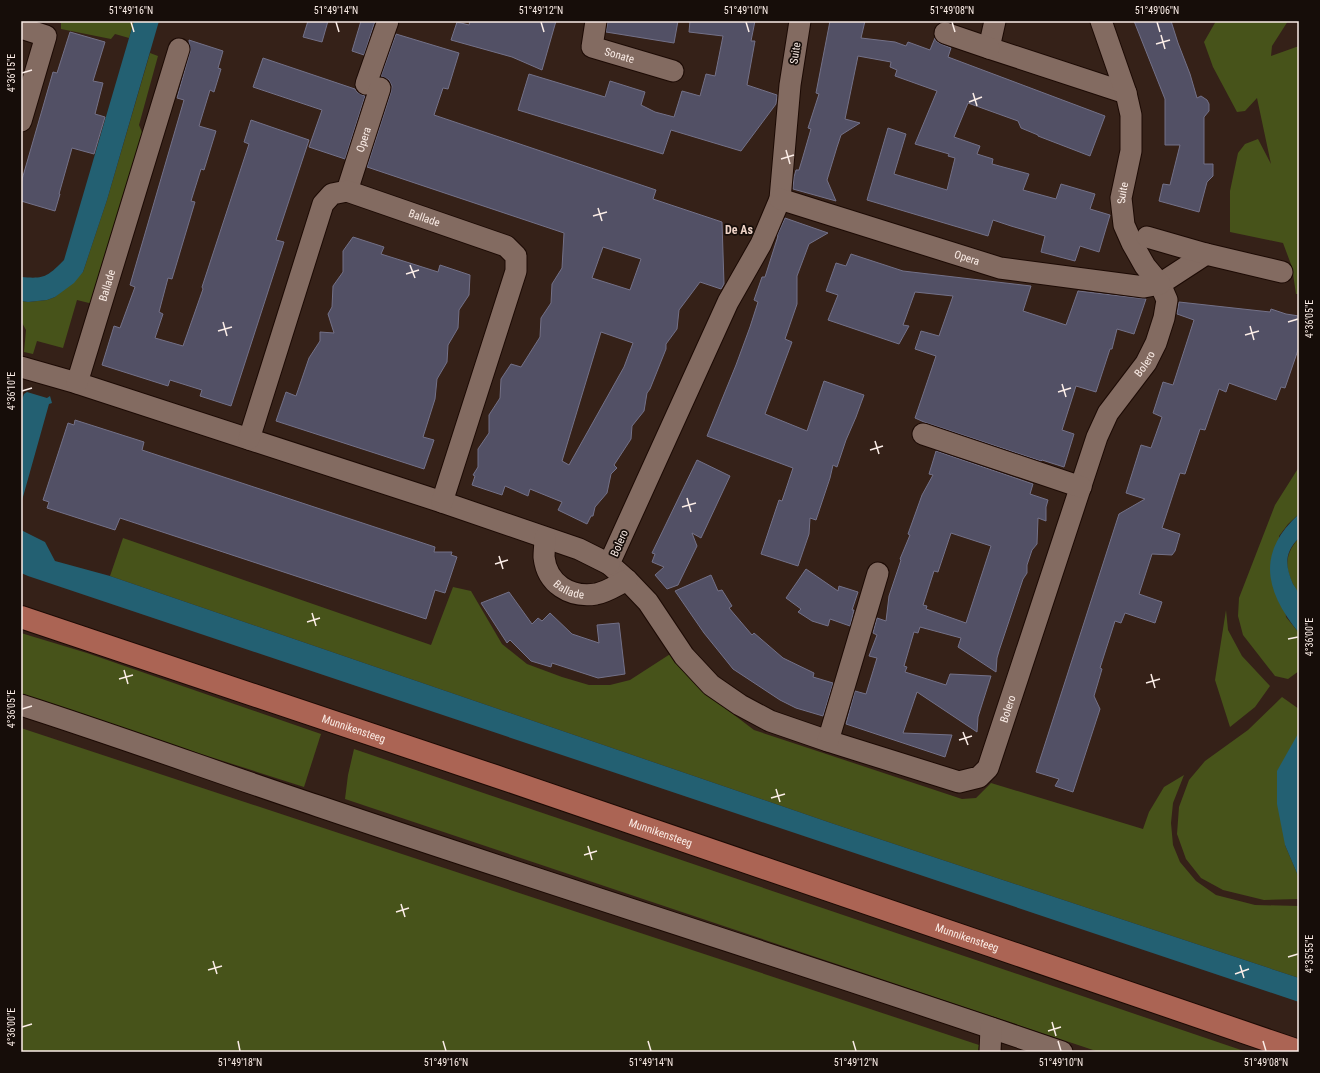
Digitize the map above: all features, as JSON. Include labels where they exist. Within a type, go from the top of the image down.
[{"type":"main road","name":"Munnikensteeg","points":[[21,617],[495,776],[1299,1051]]},
{"type":"street","name":"Opera","points":[[347,191],[388,21]]},
{"type":"street","name":"Sonate","points":[[596,21],[592,47],[673,71]]},
{"type":"street","name":"Suite","points":[[780,199],[790,85],[800,21]]},
{"type":"street","points":[[990,48],[995,21]]},
{"type":"street","name":"Suite","points":[[1101,21],[1126,93],[1131,115],[1131,151],[1121,198],[1124,224],[1132,244],[1145,266],[1160,284]]},
{"type":"street","points":[[21,28],[46,36],[21,121]]},
{"type":"street","points":[[945,33],[1126,93]]},
{"type":"street","name":"Ballade","points":[[76,383],[179,49]]},
{"type":"street","points":[[250,440],[323,204],[332,194],[347,191]]},
{"type":"street","name":"Ballade","points":[[347,191],[506,246],[516,256],[516,271],[442,502]]},
{"type":"street","name":"Opera","points":[[780,199],[1000,268],[1144,287],[1160,284]]},
{"type":"street","name":"Bolero","points":[[780,199],[761,244],[728,302],[609,564],[648,602],[684,656],[711,685],[740,704],[770,721],[828,741],[959,782],[978,777],[988,768],[1097,437],[1108,413],[1146,363],[1156,343],[1164,318],[1167,300],[1160,284]]},
{"type":"street","points":[[1147,237],[1206,254],[1282,272]]},
{"type":"street","points":[[1160,284],[1206,254]]},
{"type":"street","points":[[21,367],[76,383],[442,502],[579,549],[609,564]]},
{"type":"street","points":[[923,434],[1081,488]]},
{"type":"street","name":"Ballade","points":[[545,538],[544,556],[548,572],[558,586],[576,594],[596,594],[627,580]]},
{"type":"street","points":[[828,741],[878,573]]},
{"type":"street","points":[[21,705],[108,733],[326,808],[1062,1052]]},
{"type":"street","points":[[990,1052],[991,1028]]},
{"type":"green space","points":[[53,21],[134,21],[129,38],[115,34],[111,39],[61,29],[61,23]]},
{"type":"green space","points":[[1216,21],[1288,21],[1272,46],[1271,56],[1299,46],[1299,294],[1296,294],[1292,267],[1283,243],[1230,232],[1230,191],[1238,153],[1245,144],[1258,139],[1271,164],[1257,98],[1245,111],[1237,112],[1213,67],[1204,42]]},
{"type":"green space","points":[[150,53],[158,56],[139,125],[147,144],[93,304],[77,300],[63,348],[37,341],[33,354],[24,352],[26,330],[21,321],[21,301],[28,302],[47,300],[55,297],[83,272],[107,200]]},
{"type":"green space","points":[[1299,467],[1299,514],[1288,524],[1279,536],[1286,617],[1299,633],[1299,671],[1288,679],[1275,676],[1243,635],[1238,616],[1239,598],[1275,505]]},
{"type":"green space","points":[[123,538],[431,645],[453,587],[471,591],[502,644],[527,664],[589,685],[610,685],[630,680],[678,649],[700,683],[725,708],[754,730],[962,799],[976,798],[991,783],[1143,829],[1149,812],[1164,787],[1184,775],[1173,803],[1171,823],[1173,845],[1180,862],[1196,881],[1216,895],[1255,905],[1299,906],[1299,978],[831,823],[110,576]]},
{"type":"green space","points":[[1299,538],[1299,595],[1291,580],[1287,566],[1293,545]]},
{"type":"green space","points":[[1226,610],[1228,630],[1242,656],[1270,686],[1255,707],[1230,727],[1215,680]]},
{"type":"green space","points":[[21,633],[87,653],[321,734],[304,787],[21,696]]},
{"type":"green space","points":[[1282,697],[1299,709],[1299,732],[1285,845],[1299,878],[1299,899],[1264,900],[1223,890],[1201,878],[1186,859],[1177,834],[1179,807],[1189,780],[1205,761],[1248,730]]},
{"type":"green space","points":[[21,728],[979,1045],[978,1052],[21,1052]]},
{"type":"green space","points":[[354,749],[1247,1052],[1099,1052],[345,799],[348,775]]},
{"type":"water","points":[[134,21],[159,21],[107,200],[83,272],[74,283],[55,297],[47,300],[28,302],[21,301],[21,277],[35,278],[45,276],[64,260]]},
{"type":"water","points":[[27,392],[47,398],[50,396],[52,403],[49,404],[21,504],[21,403],[24,394]]},
{"type":"water","points":[[1299,514],[1299,538],[1288,554],[1287,565],[1290,577],[1300,599],[1299,633],[1287,617],[1279,602],[1273,587],[1270,572],[1271,558],[1276,543],[1285,529]]},
{"type":"water","points":[[21,530],[45,542],[55,561],[110,576],[831,823],[1299,978],[1299,1002],[28,576],[21,573]]},
{"type":"water","points":[[1299,732],[1299,878],[1285,845],[1277,804],[1277,771]]},
{"type":"building","points":[[308,21],[328,21],[322,42],[303,37]]},
{"type":"building","points":[[361,21],[375,21],[364,55],[352,51]]},
{"type":"building","points":[[470,21],[556,21],[542,70],[512,57],[451,40],[457,22],[469,25]]},
{"type":"building","points":[[608,21],[678,21],[674,43],[606,32]]},
{"type":"building","points":[[690,21],[755,21],[751,41],[755,41],[747,85],[777,95],[776,104],[741,151],[671,130],[663,154],[518,110],[529,74],[605,97],[610,81],[645,92],[641,105],[655,112],[674,117],[682,91],[700,96],[706,74],[715,76],[723,36],[689,32]]},
{"type":"building","points":[[830,21],[865,21],[861,38],[895,42],[906,46],[908,42],[930,50],[935,38],[936,41],[951,48],[948,57],[1105,116],[1090,156],[1021,128],[1018,121],[968,103],[954,137],[980,146],[977,154],[993,159],[992,164],[1029,174],[1023,190],[1056,199],[1061,184],[1095,194],[1090,209],[1110,215],[1099,252],[1080,246],[1075,261],[1041,252],[1045,236],[993,220],[988,236],[867,200],[888,128],[906,134],[894,174],[947,190],[955,158],[948,156],[949,154],[915,144],[937,91],[895,76],[897,70],[890,67],[891,62],[858,56],[845,119],[860,123],[841,135],[827,180],[836,201],[793,189],[794,177],[796,170],[799,170],[811,129],[808,128],[819,94],[816,93]]},
{"type":"building","points":[[1134,21],[1171,21],[1197,98],[1201,96],[1207,100],[1209,104],[1209,111],[1204,117],[1204,164],[1213,164],[1213,176],[1207,182],[1199,212],[1159,201],[1163,184],[1170,185],[1180,145],[1165,145],[1165,99]]},
{"type":"building","points":[[70,32],[105,42],[93,81],[103,83],[95,114],[105,117],[94,154],[72,148],[55,211],[21,201],[21,183],[53,72],[57,73]]},
{"type":"building","points":[[396,34],[459,53],[448,89],[443,88],[434,115],[656,190],[653,199],[722,222],[724,284],[721,289],[700,282],[679,310],[677,329],[666,344],[666,349],[647,393],[644,411],[632,426],[631,439],[614,465],[617,468],[611,474],[607,493],[595,507],[593,516],[591,516],[587,524],[558,510],[562,502],[530,489],[528,496],[505,486],[502,495],[472,485],[475,476],[473,475],[478,467],[478,449],[489,433],[489,415],[500,398],[501,379],[511,364],[521,367],[540,337],[541,318],[551,303],[552,284],[562,268],[564,233],[367,167],[392,86],[389,80],[381,76]],"holes":[[[603,247],[641,259],[630,290],[592,278]],[[601,332],[633,343],[624,367],[569,465],[562,461]]]},
{"type":"building","points":[[189,40],[223,51],[218,68],[221,69],[214,92],[210,90],[199,126],[216,131],[204,170],[201,169],[191,201],[195,202],[172,279],[168,278],[159,312],[163,314],[155,338],[183,346],[203,289],[202,287],[249,144],[244,142],[251,120],[309,140],[276,240],[284,242],[231,406],[200,396],[202,390],[170,380],[168,386],[102,365],[114,326],[120,328],[135,287],[130,285],[184,100],[177,98],[190,52]]},
{"type":"building","points":[[263,58],[355,89],[357,92],[365,96],[345,159],[309,147],[322,110],[253,87]]},
{"type":"building","points":[[785,218],[828,233],[809,244],[797,276],[797,304],[785,339],[792,342],[765,414],[807,431],[824,381],[864,395],[837,467],[833,465],[816,520],[810,518],[809,534],[798,566],[761,554],[779,500],[782,501],[793,468],[707,436],[750,327],[758,302],[754,300],[762,277],[765,277],[777,236]]},
{"type":"building","points":[[353,237],[384,247],[381,254],[438,272],[440,265],[470,275],[469,295],[459,310],[458,328],[448,345],[447,362],[437,379],[435,399],[423,437],[434,440],[424,469],[276,421],[286,392],[296,396],[309,358],[320,341],[320,332],[334,333],[328,314],[332,307],[333,286],[343,272],[343,251]]},
{"type":"building","points":[[851,254],[903,271],[1031,286],[1023,311],[1066,325],[1078,291],[1146,299],[1134,334],[1117,329],[1112,349],[1110,349],[1096,392],[1076,386],[1062,430],[1074,434],[1064,467],[1042,460],[1041,461],[915,418],[936,356],[915,349],[921,331],[939,336],[953,296],[915,292],[903,325],[909,326],[899,344],[828,320],[838,295],[826,291],[836,263],[846,266]]},
{"type":"building","points":[[1179,302],[1270,312],[1271,309],[1286,314],[1299,316],[1299,347],[1285,388],[1281,387],[1276,400],[1229,383],[1226,392],[1219,389],[1205,430],[1200,429],[1185,474],[1180,473],[1162,528],[1180,534],[1175,551],[1172,555],[1152,554],[1139,594],[1162,602],[1155,623],[1125,613],[1121,623],[1115,621],[1100,668],[1102,669],[1094,696],[1100,709],[1073,792],[1055,786],[1059,779],[1036,772],[1119,514],[1145,499],[1126,493],[1141,445],[1151,448],[1162,417],[1153,413],[1163,382],[1173,385],[1194,320],[1177,314]]},
{"type":"building","points":[[75,420],[144,442],[142,450],[435,547],[434,552],[452,552],[451,555],[457,557],[445,593],[435,590],[426,619],[120,518],[115,530],[47,508],[49,502],[43,500],[68,423],[74,425]]},
{"type":"building","points":[[936,451],[1033,484],[1030,494],[1048,500],[1046,507],[1046,521],[1038,518],[1037,544],[1032,550],[1027,565],[1027,573],[1023,579],[999,651],[996,672],[958,647],[961,638],[920,627],[918,633],[914,632],[904,666],[907,667],[905,672],[946,685],[950,674],[991,676],[978,717],[977,732],[917,692],[903,733],[952,735],[945,757],[846,724],[855,691],[866,694],[877,658],[869,656],[877,635],[873,633],[877,618],[886,621],[889,596],[922,495],[933,475],[929,474]],"holes":[[[951,533],[991,546],[966,623],[926,609],[927,606],[923,605],[934,571],[938,572]]]},
{"type":"building","points":[[697,460],[730,476],[701,538],[692,533],[697,546],[678,585],[667,589],[655,575],[664,567],[652,562],[655,554],[652,553]]},
{"type":"building","points":[[806,569],[838,591],[839,586],[858,592],[852,610],[854,610],[850,626],[830,619],[828,626],[812,621],[798,612],[801,609],[786,598]]},
{"type":"building","points":[[711,575],[718,591],[722,590],[732,606],[729,608],[752,635],[754,633],[783,658],[814,673],[813,677],[833,683],[823,716],[796,708],[780,700],[733,669],[704,633],[675,591]]},
{"type":"building","points":[[509,592],[532,624],[538,618],[542,621],[550,613],[572,634],[599,643],[597,625],[619,623],[625,674],[598,678],[552,663],[551,667],[531,661],[510,640],[507,643],[481,603]]},
{"type":"district","name":"De As","points":[[739,230]]}]
